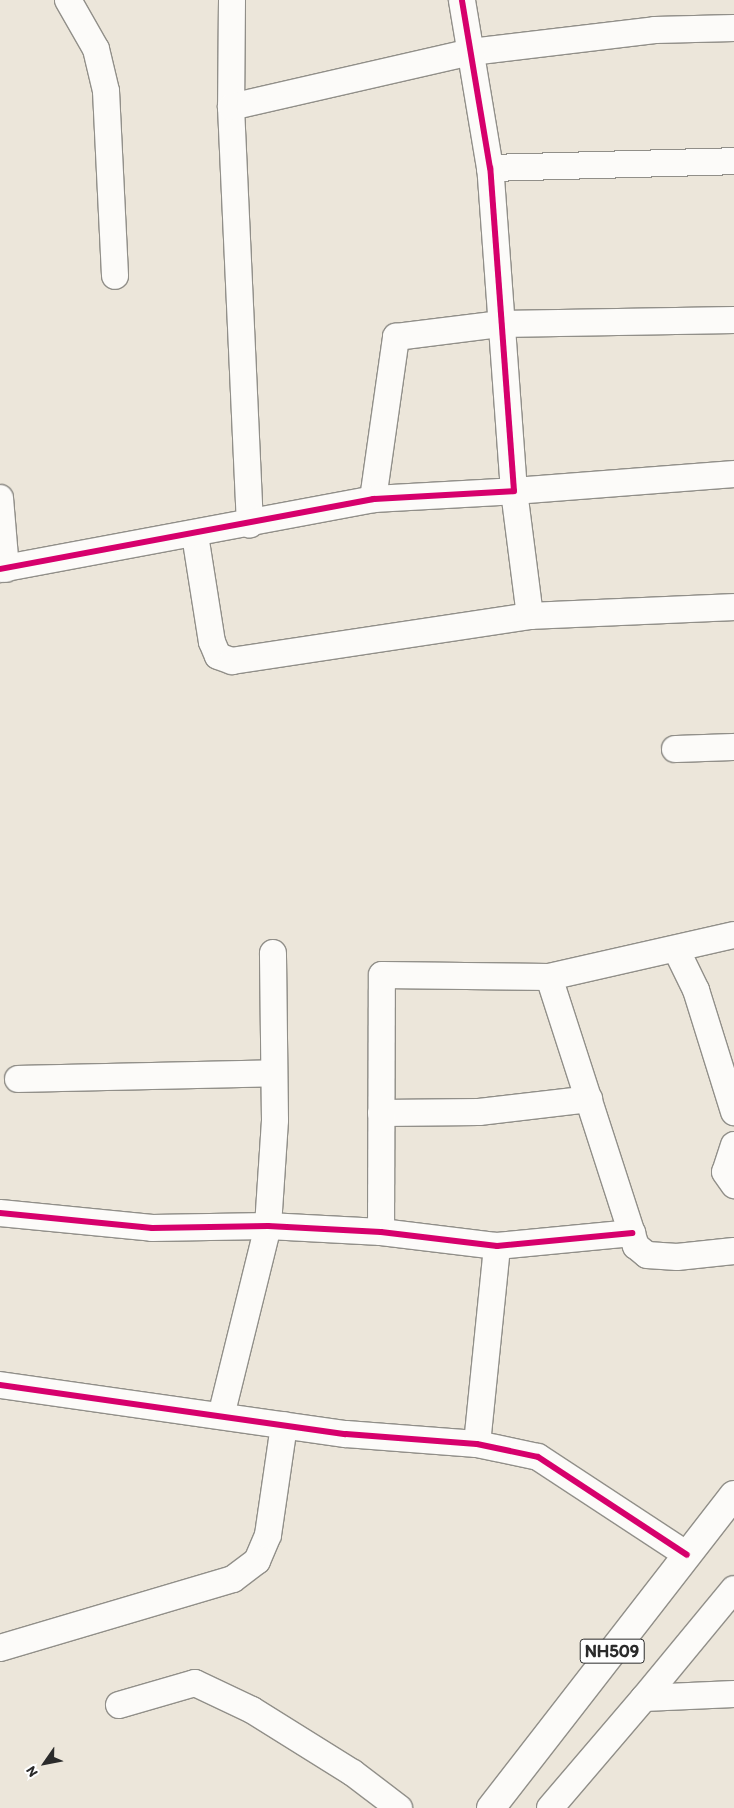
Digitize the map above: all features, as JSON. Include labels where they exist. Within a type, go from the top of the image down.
[{"type":"highway","name":"NH509","points":[[491,1808],[734,1495]]},
{"type":"street","points":[[68,0],[96,49],[106,91],[115,276]]},
{"type":"street","points":[[232,0],[231,107],[250,525]]},
{"type":"street","points":[[462,0],[490,168],[514,491],[530,616]]},
{"type":"street","points":[[231,107],[471,52],[655,30],[734,28]]},
{"type":"street","points":[[490,168],[734,161]]},
{"type":"street","points":[[373,499],[396,337],[502,324],[734,320]]},
{"type":"street","points":[[0,498],[3,569],[250,525],[373,499],[514,491],[734,474]]},
{"type":"street","points":[[195,535],[212,642],[218,656],[232,661],[530,616],[734,607]]},
{"type":"street","points":[[675,749],[734,747]]},
{"type":"street","points":[[381,1232],[382,975],[549,976],[734,935]]},
{"type":"street","points":[[676,949],[696,990],[734,1112]]},
{"type":"street","points":[[221,1416],[268,1226],[274,1073],[273,954]]},
{"type":"street","points":[[549,976],[632,1233],[647,1255],[677,1258],[734,1251]]},
{"type":"street","points":[[18,1079],[274,1073]]},
{"type":"street","points":[[381,1113],[479,1112],[588,1099]]},
{"type":"street","points":[[734,1145],[726,1172],[734,1185]]},
{"type":"street","points":[[0,1212],[152,1228],[268,1226],[381,1232],[496,1246],[632,1233]]},
{"type":"street","points":[[478,1444],[496,1246]]},
{"type":"street","points":[[0,1385],[284,1425],[478,1444],[538,1458],[687,1555]]},
{"type":"street","points":[[0,1648],[233,1579],[257,1561],[268,1536],[284,1425]]},
{"type":"street","points":[[550,1808],[734,1589]]},
{"type":"street","points":[[118,1705],[195,1683],[269,1721],[353,1773],[398,1808]]},
{"type":"street","points":[[644,1698],[734,1694]]},
{"type":"cycle path","points":[[0,569],[373,499],[514,491],[490,168],[462,0]]},
{"type":"cycle path","points":[[0,1213],[152,1228],[268,1226],[381,1232],[497,1246],[632,1233]]},
{"type":"cycle path","points":[[0,1385],[346,1434],[477,1444],[538,1457],[687,1555]]}]
